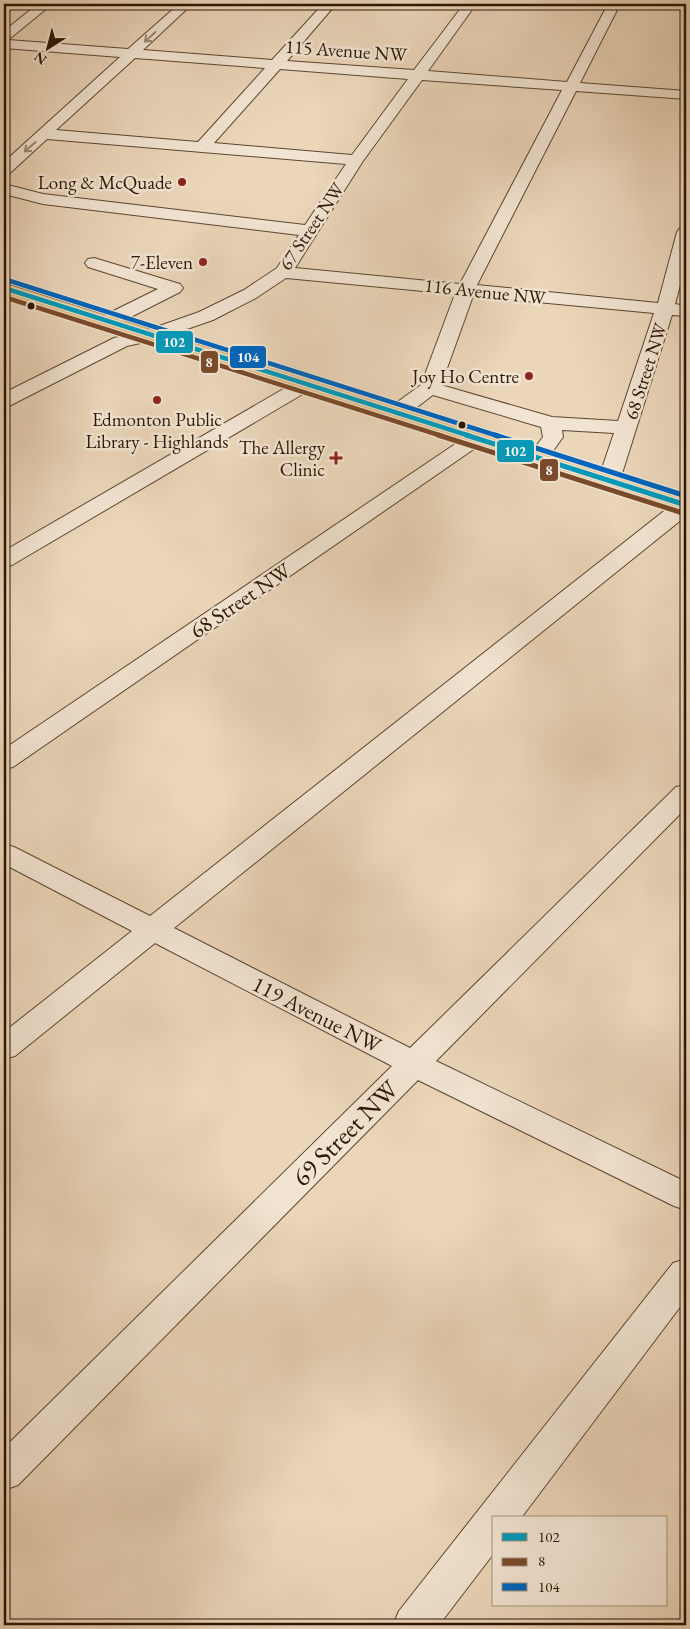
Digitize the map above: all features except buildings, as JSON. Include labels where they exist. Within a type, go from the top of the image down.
[{"type":"main road","points":[[4,288],[686,505]]},
{"type":"street","points":[[4,37],[46,4]]},
{"type":"street","points":[[4,170],[186,4]]},
{"type":"street","points":[[202,147],[330,4]]},
{"type":"street","name":"67 Street NW","points":[[4,401],[121,342],[152,335],[206,316],[250,294],[283,272],[356,160],[470,4]]},
{"type":"street","points":[[396,412],[430,388],[466,290],[614,4]]},
{"type":"street","name":"115 Avenue NW","points":[[4,44],[686,95]]},
{"type":"street","points":[[45,134],[356,160]]},
{"type":"street","points":[[4,190],[43,199],[310,231]]},
{"type":"street","name":"68 Street NW","points":[[609,480],[665,309],[686,232]]},
{"type":"street","points":[[94,263],[174,288],[108,321]]},
{"type":"street","name":"116 Avenue NW","points":[[283,272],[686,311]]},
{"type":"street","points":[[4,560],[306,384]]},
{"type":"street","points":[[430,388],[551,423],[626,428]]},
{"type":"street","points":[[538,458],[553,437],[551,423]]},
{"type":"street","name":"68 Street NW","points":[[4,761],[477,438]]},
{"type":"street","points":[[4,1048],[151,929],[686,505]]},
{"type":"street","name":"69 Street NW","points":[[4,1473],[686,793]]},
{"type":"street","name":"119 Avenue NW","points":[[4,854],[414,1064],[686,1197]]},
{"type":"street","points":[[499,1516],[686,1273]]},
{"type":"street","points":[[414,1625],[492,1525]]},
{"type":"transit line","name":"104","points":[[7,280],[686,496]]},
{"type":"transit line","name":"102","points":[[4,288],[686,505]]},
{"type":"transit line","name":"8","points":[[4,297],[683,513]]},
{"type":"place","name":"Long & McQuade","points":[[182,182]]},
{"type":"place","name":"7-Eleven","points":[[203,262]]},
{"type":"place","name":"Joy Ho Centre","points":[[529,376]]},
{"type":"place","name":"Edmonton Public Library - Highlands","points":[[157,400]]},
{"type":"place","name":"The Allergy Clinic","points":[[336,458]]}]
